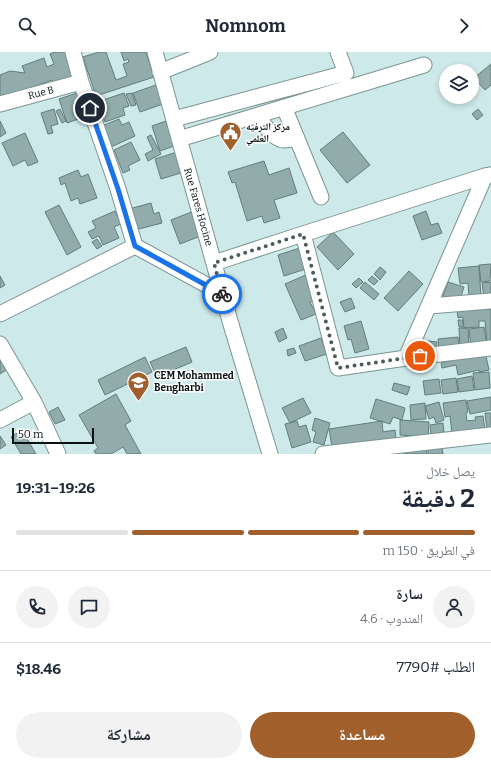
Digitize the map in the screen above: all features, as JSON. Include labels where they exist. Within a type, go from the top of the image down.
[{"type":"street","points":[[73,52],[81,82],[118,189],[135,246],[222,294]]},
{"type":"street","name":"Rue Fares Hocine","points":[[155,52],[222,294],[270,454]]},
{"type":"street","points":[[160,72],[210,52]]},
{"type":"street","points":[[338,52],[353,87]]},
{"type":"street","points":[[179,139],[424,65]]},
{"type":"street","points":[[174,119],[346,73]]},
{"type":"street","name":"Rue B","points":[[0,104],[81,82]]},
{"type":"street","points":[[284,108],[321,197]]},
{"type":"street","points":[[257,116],[277,138],[283,140],[297,138]]},
{"type":"street","points":[[214,263],[488,176]]},
{"type":"street","points":[[406,358],[488,176]]},
{"type":"street","points":[[303,234],[338,368],[491,348]]},
{"type":"street","points":[[0,314],[135,246]]},
{"type":"street","points":[[429,306],[491,301]]},
{"type":"street","points":[[0,344],[34,402],[58,454]]},
{"type":"street","points":[[0,420],[34,402]]},
{"type":"street","points":[[323,454],[491,435]]},
{"type":"building","points":[[55,52],[68,52],[72,78],[54,85],[52,80],[30,88],[30,91],[0,101],[0,75],[10,71],[25,73],[22,66],[44,58],[47,67],[54,64],[50,54]]},
{"type":"building","points":[[99,52],[106,52],[116,80],[127,76],[123,64],[129,62],[128,59],[124,61],[121,52],[146,52],[154,77],[96,96],[83,57]]},
{"type":"building","points":[[491,64],[491,85],[485,90],[479,83],[479,74]]},
{"type":"building","points":[[156,85],[163,104],[140,112],[133,93]]},
{"type":"building","points":[[77,93],[84,117],[67,123],[59,99]]},
{"type":"building","points":[[124,93],[129,106],[123,108],[125,115],[105,122],[97,102]]},
{"type":"building","points":[[132,93],[136,105],[131,106],[126,94]]},
{"type":"building","points":[[54,109],[58,124],[51,126],[53,133],[48,134],[41,113]]},
{"type":"building","points":[[60,109],[66,121],[62,123],[56,111]]},
{"type":"building","points":[[478,109],[483,115],[477,120],[472,114]]},
{"type":"building","points":[[119,119],[122,125],[129,122],[135,136],[111,147],[102,126]]},
{"type":"building","points":[[0,121],[6,133],[0,137]]},
{"type":"building","points":[[166,121],[174,146],[160,151],[152,126]]},
{"type":"building","points":[[343,132],[370,165],[347,183],[320,150]]},
{"type":"building","points":[[25,133],[38,162],[28,166],[25,160],[13,166],[2,143]]},
{"type":"building","points":[[151,135],[161,154],[148,161],[145,154],[153,150],[147,137]]},
{"type":"building","points":[[131,142],[140,160],[128,166],[130,170],[123,173],[114,150]]},
{"type":"building","points":[[177,152],[184,172],[161,179],[155,159]]},
{"type":"building","points":[[264,161],[269,175],[289,168],[297,193],[274,200],[280,218],[264,223],[262,216],[247,221],[235,182],[232,183],[228,172]]},
{"type":"building","points":[[78,170],[81,177],[88,174],[97,198],[80,204],[78,198],[71,201],[65,183],[61,185],[59,178]]},
{"type":"building","points":[[151,203],[154,214],[159,212],[162,223],[135,230],[129,209]]},
{"type":"building","points":[[59,205],[81,247],[67,255],[45,212]]},
{"type":"building","points":[[115,211],[121,224],[114,227],[119,238],[103,245],[99,236],[92,239],[88,232],[96,228],[92,221]]},
{"type":"building","points":[[194,211],[203,235],[180,244],[171,220]]},
{"type":"building","points":[[426,211],[431,225],[438,223],[442,233],[422,240],[413,216]]},
{"type":"building","points":[[333,232],[354,254],[338,270],[317,247]]},
{"type":"building","points":[[97,239],[102,246],[97,249],[92,242]]},
{"type":"building","points":[[306,246],[312,267],[284,276],[278,255]]},
{"type":"building","points":[[491,264],[490,281],[481,282],[479,265]]},
{"type":"building","points":[[479,266],[481,297],[469,298],[468,283],[460,284],[458,268]]},
{"type":"building","points":[[380,267],[386,272],[380,280],[374,274]]},
{"type":"building","points":[[409,271],[423,284],[398,311],[384,298]]},
{"type":"building","points":[[308,274],[319,298],[310,302],[316,314],[301,320],[285,284]]},
{"type":"building","points":[[0,276],[5,285],[0,288]]},
{"type":"building","points":[[372,276],[378,281],[374,285],[368,280]]},
{"type":"building","points":[[359,278],[363,282],[356,288],[352,284]]},
{"type":"building","points":[[365,282],[379,294],[374,300],[360,288]]},
{"type":"building","points":[[448,282],[464,287],[459,302],[443,296]]},
{"type":"building","points":[[491,282],[491,298],[484,298],[482,283]]},
{"type":"building","points":[[351,298],[355,308],[345,312],[340,302]]},
{"type":"building","points":[[491,309],[491,344],[487,344],[485,321],[479,321],[479,327],[464,328],[463,317],[458,318],[457,311]]},
{"type":"building","points":[[458,320],[463,320],[463,327],[459,327]]},
{"type":"building","points":[[361,321],[369,349],[355,353],[351,339],[348,340],[344,326]]},
{"type":"building","points":[[484,327],[487,346],[471,348],[469,329]]},
{"type":"building","points":[[283,328],[287,338],[279,342],[275,332]]},
{"type":"building","points":[[459,328],[468,328],[469,347],[460,348]]},
{"type":"building","points":[[458,337],[459,347],[439,350],[438,339]]},
{"type":"building","points":[[321,338],[327,354],[305,361],[299,346]]},
{"type":"building","points":[[428,341],[437,342],[436,350],[427,349]]},
{"type":"building","points":[[186,347],[192,362],[157,377],[150,362]]},
{"type":"building","points":[[294,348],[296,353],[288,356],[287,350]]},
{"type":"building","points":[[485,352],[489,370],[479,372],[479,370],[458,375],[456,365],[442,368],[441,363]]},
{"type":"building","points":[[0,355],[8,369],[0,374]]},
{"type":"building","points":[[145,357],[152,372],[105,395],[98,380]]},
{"type":"building","points":[[489,372],[490,388],[475,390],[473,373]]},
{"type":"building","points":[[472,376],[474,390],[459,392],[457,379]]},
{"type":"building","points":[[456,378],[458,392],[443,394],[441,380]]},
{"type":"building","points":[[439,379],[441,393],[425,395],[423,381]]},
{"type":"building","points":[[394,383],[410,387],[407,395],[392,390]]},
{"type":"building","points":[[116,394],[131,421],[125,425],[141,454],[127,454],[123,447],[111,454],[96,454],[94,451],[98,448],[79,415]]},
{"type":"building","points":[[491,397],[491,410],[470,414],[467,401]]},
{"type":"building","points":[[303,398],[311,413],[290,423],[282,408]]},
{"type":"building","points":[[376,399],[405,408],[402,420],[393,417],[390,424],[370,418]]},
{"type":"building","points":[[466,400],[468,412],[466,413],[467,421],[476,420],[475,417],[483,416],[485,430],[452,434],[450,416],[445,417],[443,403]]},
{"type":"building","points":[[439,402],[444,420],[436,423],[434,417],[429,419],[425,406]]},
{"type":"building","points":[[425,403],[426,419],[411,420],[410,405]]},
{"type":"building","points":[[58,407],[65,420],[55,424],[49,412]]},
{"type":"building","points":[[485,413],[491,413],[491,429],[487,429]]},
{"type":"building","points":[[315,418],[330,423],[324,445],[313,442],[316,432],[312,430]]},
{"type":"building","points":[[400,420],[429,422],[428,437],[400,435]]},
{"type":"building","points":[[297,421],[299,427],[306,425],[311,442],[292,448],[285,424]]},
{"type":"building","points":[[382,421],[383,432],[395,430],[396,438],[332,447],[329,429]]},
{"type":"building","points":[[443,423],[444,432],[431,434],[430,425]]},
{"type":"building","points":[[22,430],[36,454],[21,454],[11,437]]},
{"type":"building","points":[[0,436],[6,445],[0,449]]},
{"type":"building","points":[[442,447],[443,454],[428,454],[428,449]]},
{"type":"building","points":[[426,449],[427,454],[403,454],[403,452]]},
{"type":"way so far","points":[[222,294],[214,263],[303,234],[338,368],[420,356]]},
{"type":"place","name":"مركز الترفيه العلمي","points":[[231,152]]},
{"type":"place","name":"CEM Mohammed Bengharbi","points":[[138,402]]},
{"type":"route","points":[[90,108],[118,189],[135,246],[222,294]]}]
